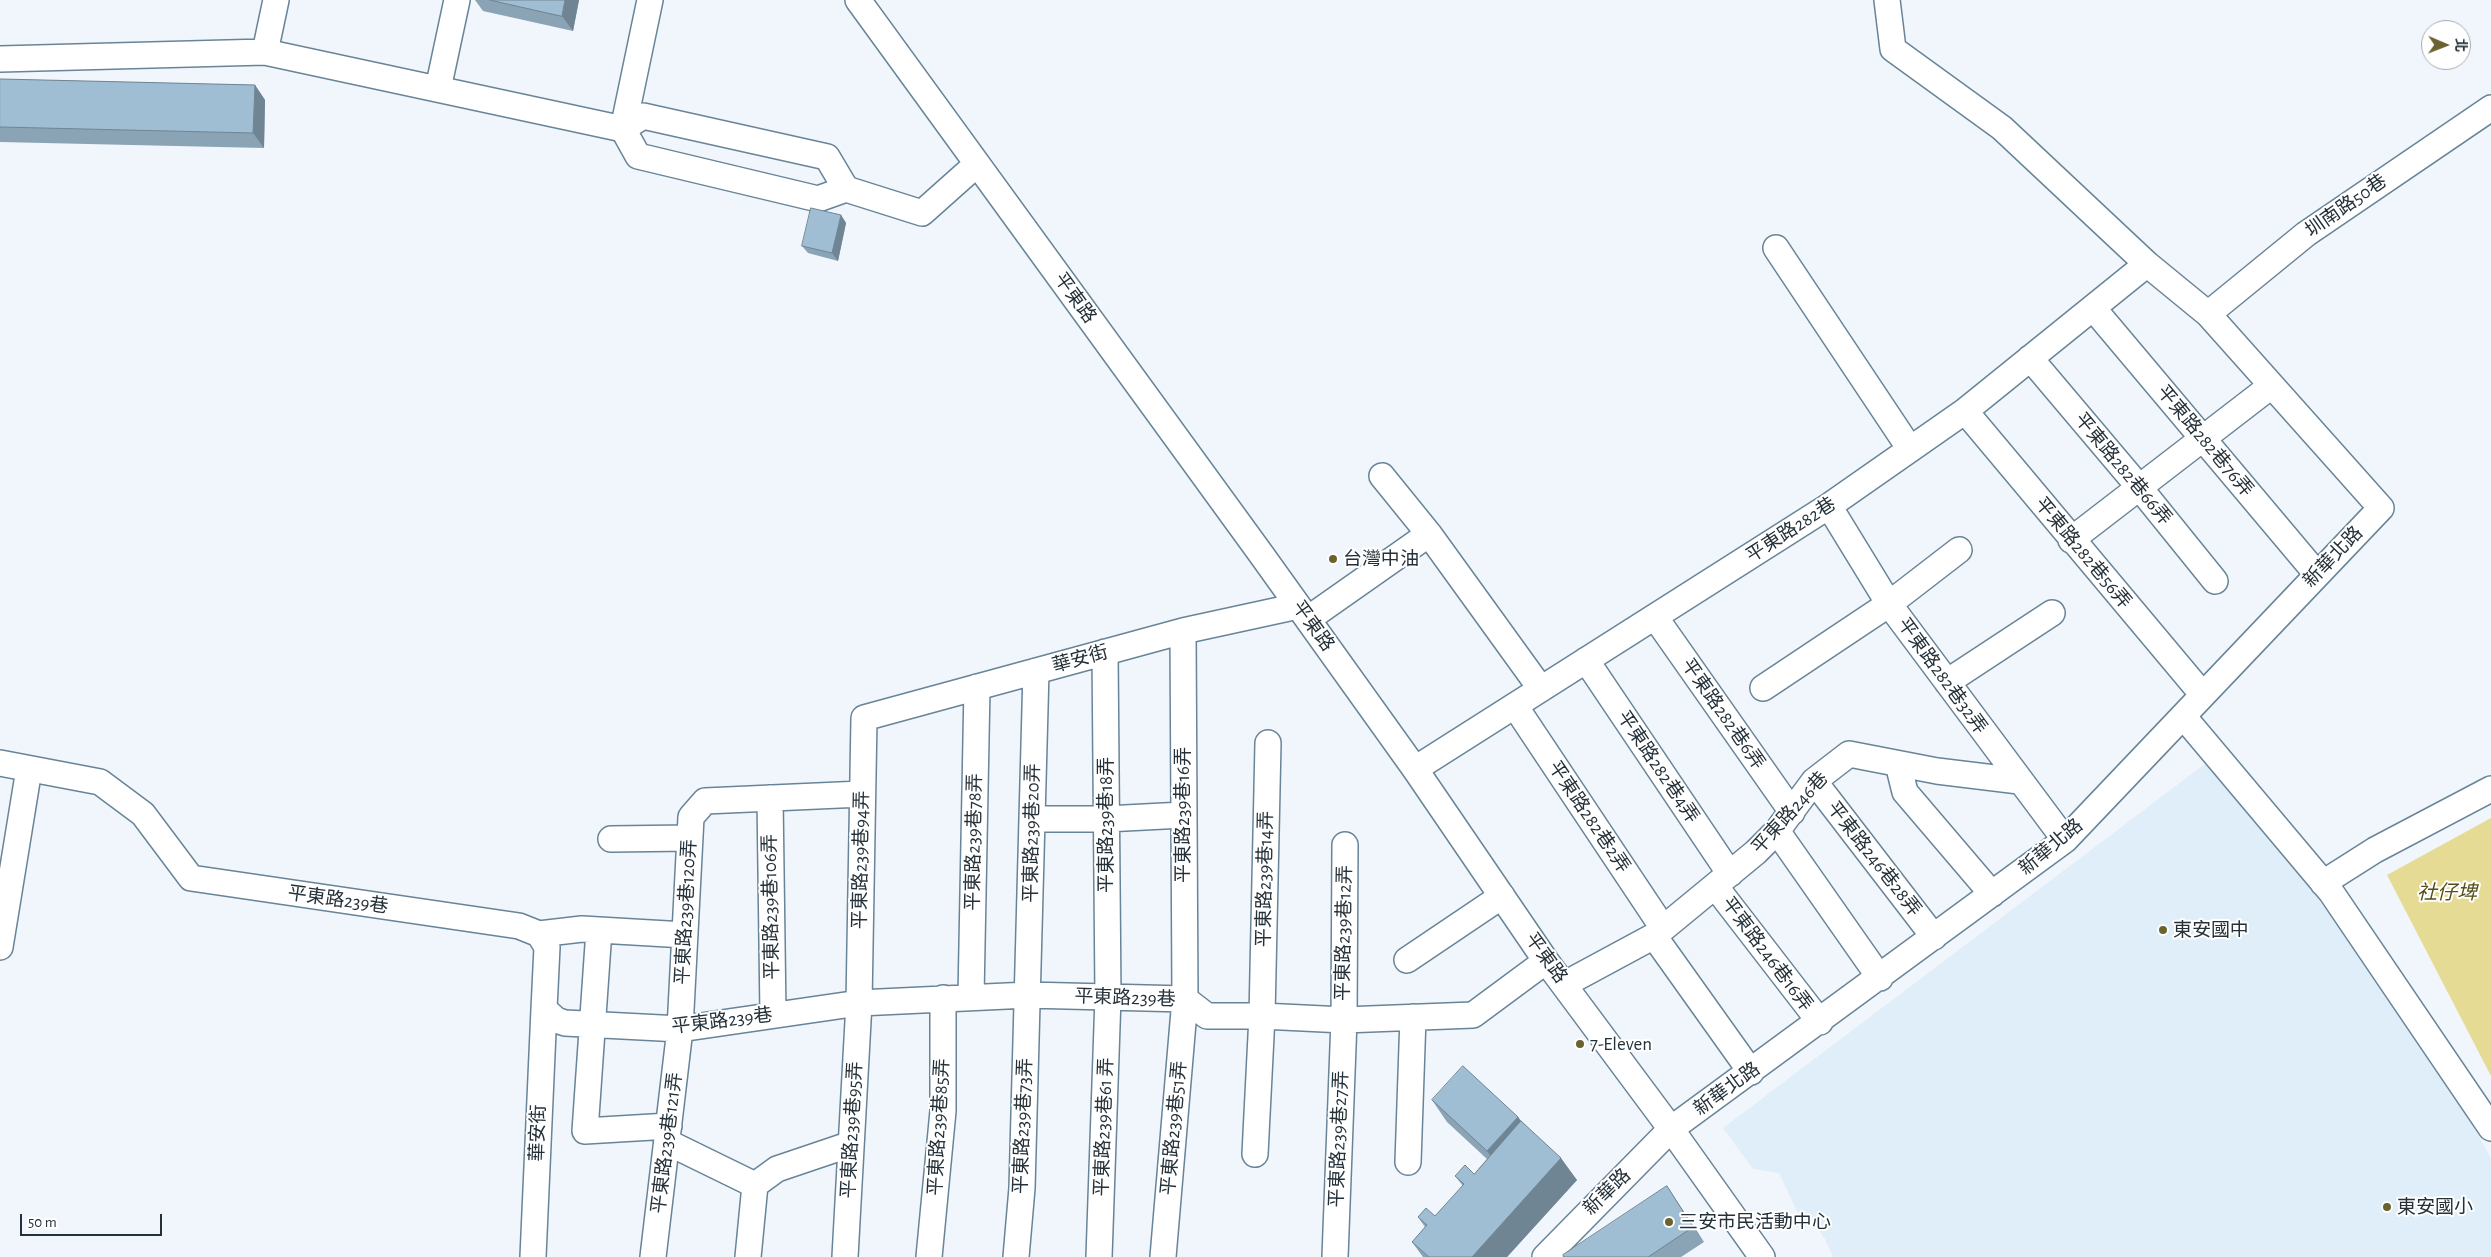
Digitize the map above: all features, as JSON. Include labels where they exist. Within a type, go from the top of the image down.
[{"type":"street","points":[[265,52],[276,0]]},
{"type":"street","points":[[438,89],[456,0]]},
{"type":"street","points":[[650,0],[623,129],[638,156],[818,199],[846,189],[922,213],[977,164]]},
{"type":"street","name":"平東路","points":[[858,0],[1303,613],[1415,770],[1546,961],[1565,984],[1762,1257]]},
{"type":"street","points":[[1887,0],[1893,49],[2002,128],[2147,264],[2208,314],[2271,386],[2071,540]]},
{"type":"street","points":[[0,60],[265,52],[623,129],[643,116],[827,156],[846,189]]},
{"type":"street","name":"圳南路50巷","points":[[2208,314],[2306,234],[2491,108]]},
{"type":"street","points":[[1776,248],[1910,449]]},
{"type":"street","name":"平東路282巷","points":[[1415,770],[1828,506],[1964,411],[2147,264]]},
{"type":"street","name":"平東路282巷76弄","points":[[2093,308],[2316,574]]},
{"type":"street","name":"平東路282巷66弄","points":[[2030,358],[2139,487],[2214,581]]},
{"type":"street","name":"新華北路","points":[[1671,1130],[2065,840],[2316,574],[2381,508],[2271,386]]},
{"type":"street","name":"平東路282巷56弄","points":[[1964,411],[2203,695]]},
{"type":"street","points":[[1382,476],[1429,534],[1542,689]]},
{"type":"street","name":"平東路282巷32弄","points":[[1828,506],[1889,604],[2019,781],[2065,840]]},
{"type":"street","points":[[1303,613],[1429,534]]},
{"type":"street","points":[[1763,688],[1889,604],[1959,550]]},
{"type":"street","name":"華安街","points":[[864,718],[1183,631],[1303,613]]},
{"type":"street","points":[[1947,682],[2052,613]]},
{"type":"street","name":"平東路282巷6弄","points":[[1655,617],[1880,978]]},
{"type":"street","name":"平東路239巷16弄","points":[[1183,631],[1185,999]]},
{"type":"street","name":"平東路239巷18弄","points":[[1105,652],[1108,997]]},
{"type":"street","name":"平東路282巷4弄","points":[[1586,660],[1723,880]]},
{"type":"street","name":"平東路239巷20弄","points":[[1028,995],[1036,671]]},
{"type":"street","name":"平東路239巷78弄","points":[[971,996],[977,687]]},
{"type":"street","name":"平東路282巷2弄","points":[[1515,706],[1750,1072]]},
{"type":"street","points":[[2182,716],[2324,883],[2491,1128]]},
{"type":"street","name":"平東路239巷94弄","points":[[859,1002],[864,718]]},
{"type":"street","name":"平東路239巷14弄","points":[[1255,1154],[1262,1016],[1268,743]]},
{"type":"street","name":"平東路246巷","points":[[1565,984],[1659,932],[1723,880],[1784,822],[1814,781],[1849,754],[1898,764],[2019,781]]},
{"type":"street","name":"平東路239巷","points":[[0,763],[100,782],[142,814],[191,878],[519,926],[539,934]]},
{"type":"street","points":[[1898,764],[1905,792],[1992,894]]},
{"type":"street","points":[[0,947],[29,769]]},
{"type":"street","name":"平東路246巷28弄","points":[[1814,781],[1934,937]]},
{"type":"street","points":[[2324,883],[2375,850],[2491,790]]},
{"type":"street","points":[[770,798],[862,794]]},
{"type":"street","name":"平東路239巷120弄","points":[[680,1029],[691,817],[706,801],[770,798]]},
{"type":"street","name":"平東路239巷106弄","points":[[770,798],[773,1015]]},
{"type":"street","points":[[1032,819],[1106,819],[1183,815]]},
{"type":"street","points":[[610,838],[690,838]]},
{"type":"street","name":"平東路239巷12弄","points":[[1344,1020],[1345,845]]},
{"type":"street","name":"平東路246巷16弄","points":[[1723,880],[1820,1022]]},
{"type":"street","points":[[1407,960],[1502,896]]},
{"type":"street","points":[[544,1009],[547,947],[539,934],[582,929],[686,934]]},
{"type":"street","points":[[600,930],[585,1131],[668,1134],[755,1185]]},
{"type":"street","name":"平東路239巷","points":[[544,1009],[556,1020],[565,1023],[680,1029],[859,1002],[971,996],[1028,995],[1185,999],[1207,1016],[1262,1016],[1344,1020],[1473,1015],[1546,961]]},
{"type":"street","name":"平東路239巷73弄","points":[[1016,1257],[1022,1188],[1028,995]]},
{"type":"street","name":"平東路239巷61 弄","points":[[1099,1257],[1108,997]]},
{"type":"street","name":"平東路239巷85弄","points":[[929,1257],[943,1111],[943,998]]},
{"type":"street","name":"平東路239巷51弄","points":[[1163,1257],[1185,999]]},
{"type":"street","name":"平東路239巷95弄","points":[[845,1257],[859,1002]]},
{"type":"street","name":"華安街","points":[[533,1257],[544,1009]]},
{"type":"street","points":[[1408,1162],[1413,1017]]},
{"type":"street","name":"平東路239巷27弄","points":[[1335,1257],[1344,1020]]},
{"type":"street","name":"平東路239巷121弄","points":[[653,1257],[680,1029]]},
{"type":"street","name":"新華路","points":[[1545,1257],[1671,1130]]},
{"type":"street","points":[[748,1257],[755,1185],[777,1169],[851,1144]]},
{"type":"shaded area","name":"東安國中","points":[[2218,754],[2462,1107],[2491,1158],[2491,1257],[1833,1257],[1825,1239],[1813,1222],[1801,1220],[1779,1173],[1753,1169],[1723,1128]]},
{"type":"water","name":"社仔埤","points":[[2491,818],[2491,1076],[2387,875]]},
{"type":"building","points":[[490,0],[565,0],[562,16]]},
{"type":"building","points":[[0,79],[255,85],[253,133],[0,127]]},
{"type":"building","points":[[811,208],[841,215],[832,253],[802,246]]},
{"type":"building","points":[[1463,1066],[1518,1117],[1487,1151],[1432,1100]]},
{"type":"building","points":[[1521,1121],[1561,1158],[1472,1257],[1429,1257],[1412,1242],[1427,1225],[1418,1217],[1426,1208],[1435,1216],[1464,1184],[1455,1176],[1465,1165],[1474,1174]]},
{"type":"building","points":[[1667,1186],[1693,1227],[1648,1257],[1564,1257],[1563,1255]]},
{"type":"place","name":"台灣中油","points":[[1333,559]]},
{"type":"place","name":"東安國中","points":[[2163,930]]},
{"type":"place","name":"7-Eleven","points":[[1580,1044]]},
{"type":"place","name":"東安國小","points":[[2387,1207]]},
{"type":"place","name":"三安市民活動中心","points":[[1669,1222]]}]
